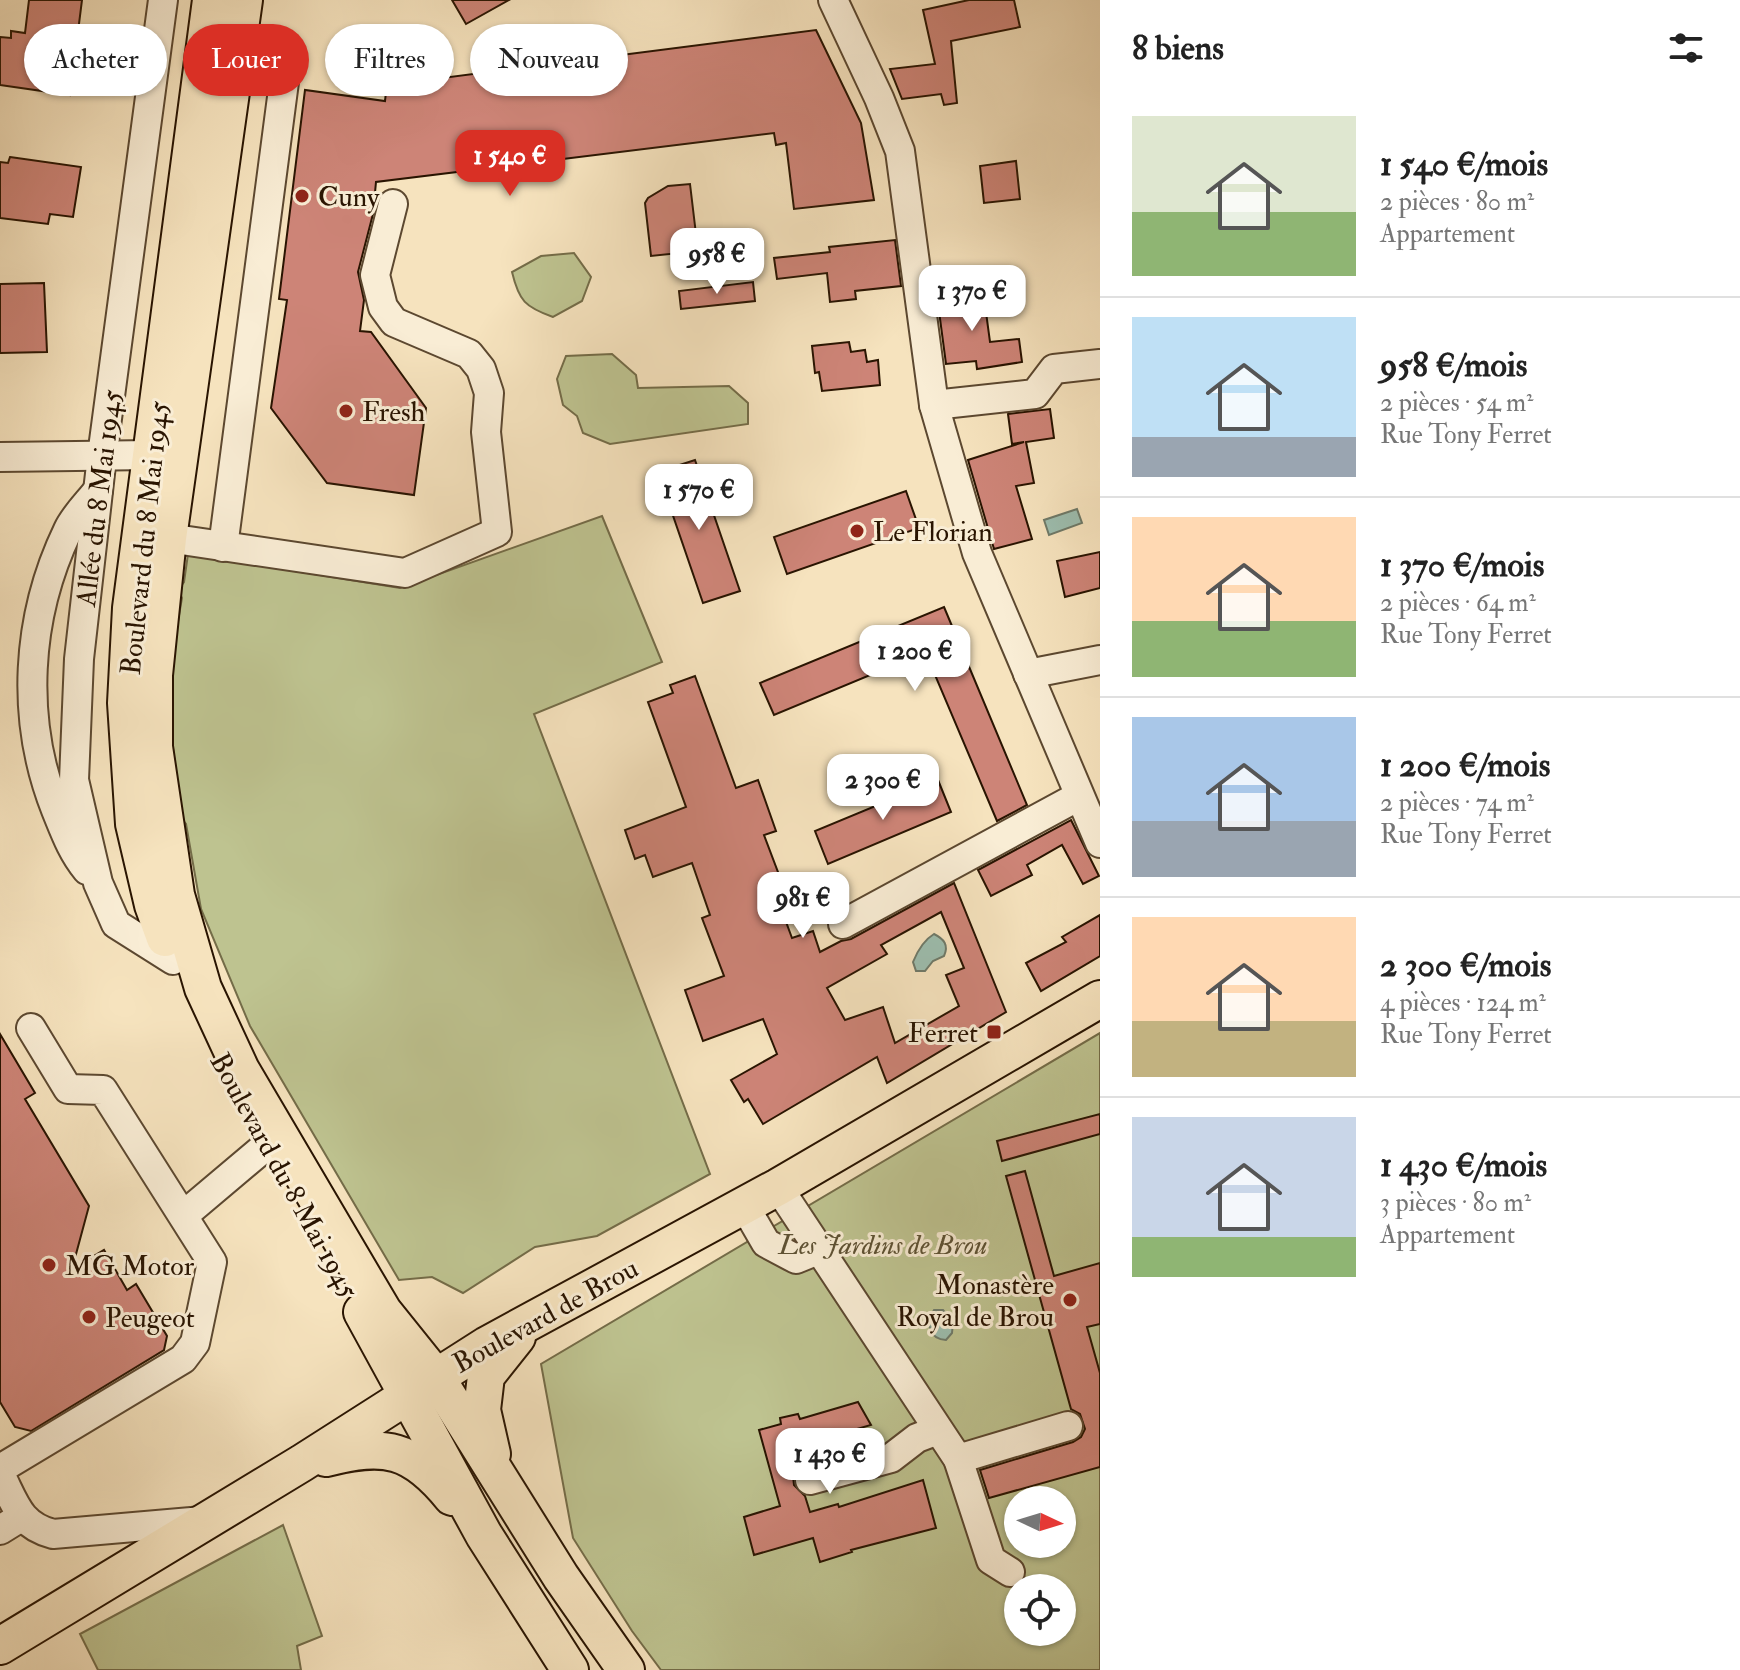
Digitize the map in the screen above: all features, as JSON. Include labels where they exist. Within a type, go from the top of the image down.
[{"type":"main road","name":"Boulevard du 8 Mai 1945","points":[[211,0],[131,608],[126,703],[134,824],[153,905],[191,1009],[267,1145],[422,1386]]},
{"type":"main road","name":"Boulevard du 8 Mai 1945","points":[[244,0],[240,86],[168,538],[154,675],[154,747],[176,895],[203,988],[241,1070],[383,1311],[422,1386]]},
{"type":"main road","name":"Boulevard de Brou","points":[[0,1646],[534,1318],[778,1187],[1100,999]]},
{"type":"main road","points":[[499,1478],[482,1410],[486,1376],[534,1318]]},
{"type":"main road","points":[[422,1386],[499,1478],[561,1577],[626,1670]]},
{"type":"main road","points":[[422,1386],[484,1535]]},
{"type":"main road","points":[[302,1463],[380,1449],[408,1457],[439,1480],[484,1535],[570,1670]]},
{"type":"street","name":"Allée du 8 Mai 1945","points":[[163,0],[98,489],[79,659],[74,780],[98,883],[116,924],[173,960]]},
{"type":"street","points":[[833,0],[900,151],[934,405],[977,553],[1100,843]]},
{"type":"street","points":[[223,547],[282,96]]},
{"type":"street","points":[[168,538],[405,573],[497,532],[486,432],[489,393],[481,369],[469,354],[394,322],[383,307],[375,275],[393,204]]},
{"type":"street","points":[[934,405],[1035,394],[1054,369],[1100,364]]},
{"type":"street","points":[[0,457],[151,455]]},
{"type":"street","points":[[98,489],[69,527],[43,594],[32,663],[33,727],[47,785],[74,855],[98,883]]},
{"type":"street","points":[[1028,674],[1100,660]]},
{"type":"street","points":[[843,924],[1079,796]]},
{"type":"street","points":[[31,1028],[68,1089],[103,1090],[212,1262],[195,1343],[183,1359],[0,1472],[11,1523],[53,1534],[208,1521]]},
{"type":"street","points":[[184,1215],[267,1145]]},
{"type":"street","points":[[778,1187],[958,1459],[1001,1566]]},
{"type":"street","points":[[744,1205],[766,1243],[796,1259],[818,1250]]},
{"type":"street","points":[[958,1459],[1068,1426]]},
{"type":"street","points":[[810,1480],[891,1458],[917,1438],[938,1430]]},
{"type":"green space","points":[[574,253],[591,277],[582,301],[553,317],[525,302],[517,290],[512,272],[541,256]]},
{"type":"green space","points":[[612,354],[636,375],[638,388],[729,386],[748,403],[748,424],[610,444],[583,433],[577,416],[563,405],[557,379],[566,356]]},
{"type":"green space","points":[[602,516],[662,662],[534,714],[710,1174],[597,1236],[535,1247],[463,1293],[432,1277],[399,1280],[250,1026],[201,909],[186,824],[181,818],[169,713],[173,650],[182,598],[178,590],[184,582],[188,554],[400,588]]},
{"type":"green space","name":"Les Jardins de Brou","points":[[1100,1033],[1100,1670],[661,1670],[632,1631],[573,1538],[541,1364]]},
{"type":"green space","points":[[283,1525],[322,1636],[297,1646],[301,1670],[98,1670],[80,1634]]},
{"type":"shaded area","points":[[1077,509],[1082,523],[1049,535],[1044,520]]},
{"type":"shaded area","points":[[934,934],[945,943],[944,956],[933,961],[925,971],[916,971],[913,962],[924,943]]},
{"type":"shaded area","points":[[934,1310],[943,1310],[953,1322],[952,1333],[946,1340],[936,1337],[930,1330]]},
{"type":"building","points":[[29,0],[82,0],[79,24],[26,24]]},
{"type":"building","points":[[452,0],[509,0],[466,24]]},
{"type":"building","points":[[969,0],[1014,0],[1020,27],[951,41],[957,103],[944,105],[941,94],[902,99],[890,69],[935,64],[923,10]]},
{"type":"building","points":[[816,30],[861,123],[874,200],[794,209],[786,143],[776,145],[774,133],[376,182],[373,214],[358,272],[364,300],[360,331],[371,332],[426,408],[414,495],[327,483],[271,408],[287,300],[279,299],[304,96],[309,96],[309,91],[325,93],[325,96],[385,101],[386,96],[454,96],[454,77],[470,74],[470,96],[628,96],[628,54]]},
{"type":"building","points":[[11,31],[24,33],[24,88],[0,85],[0,37],[11,38]]},
{"type":"building","points":[[10,157],[81,167],[73,217],[50,214],[48,224],[0,218],[0,162],[8,163]]},
{"type":"building","points":[[1016,161],[1020,199],[984,203],[980,166]]},
{"type":"building","points":[[690,184],[698,251],[651,256],[645,203],[668,186]]},
{"type":"building","points":[[895,240],[901,286],[855,291],[856,299],[830,302],[827,273],[777,279],[774,258],[830,252],[829,247]]},
{"type":"building","points":[[753,282],[755,301],[681,309],[679,291]]},
{"type":"building","points":[[44,283],[47,352],[0,353],[0,284]]},
{"type":"building","points":[[983,290],[990,342],[1019,339],[1022,362],[977,369],[976,361],[946,364],[937,296]]},
{"type":"building","points":[[849,342],[851,352],[865,350],[867,362],[878,360],[880,385],[822,391],[819,372],[815,373],[812,346]]},
{"type":"building","points":[[1050,409],[1054,438],[1026,442],[1034,483],[1016,486],[1032,539],[994,549],[968,460],[1024,442],[1012,444],[1008,414]]},
{"type":"building","points":[[695,460],[740,591],[703,603],[658,472]]},
{"type":"building","name":"Le Florian","points":[[906,491],[919,528],[787,574],[774,537]]},
{"type":"building","points":[[1100,552],[1100,588],[1065,597],[1057,561]]},
{"type":"building","points":[[944,607],[1027,805],[997,821],[927,656],[923,653],[774,715],[760,683]]},
{"type":"building","points":[[695,676],[736,788],[758,780],[776,831],[764,835],[784,888],[775,892],[792,938],[813,931],[820,952],[851,939],[954,883],[1006,1012],[887,1083],[877,1057],[763,1124],[748,1099],[744,1102],[731,1080],[777,1054],[763,1019],[703,1041],[685,990],[724,976],[702,918],[710,915],[692,863],[653,877],[645,855],[635,859],[625,830],[686,807],[648,702],[673,693],[670,685]],"holes":[[[941,912],[964,968],[946,975],[959,1006],[895,1043],[883,1007],[845,1020],[827,988],[887,954],[881,945]]]},
{"type":"building","points":[[938,780],[951,812],[828,864],[815,831]]},
{"type":"building","points":[[1071,820],[1099,876],[1083,884],[1062,845],[1027,865],[1032,875],[991,896],[978,870]]},
{"type":"building","points":[[1100,915],[1100,956],[1041,991],[1026,963],[1066,942],[1062,937]]},
{"type":"building","points":[[0,1034],[35,1093],[25,1099],[89,1206],[72,1269],[104,1250],[127,1290],[136,1284],[167,1336],[164,1350],[31,1431],[15,1427],[0,1402]]},
{"type":"building","points":[[1100,1114],[1100,1134],[1002,1161],[997,1141]]},
{"type":"building","name":"Monastère Royal de Brou","points":[[1025,1171],[1054,1276],[1100,1263],[1100,1324],[1087,1327],[1100,1373],[1100,1467],[1032,1486],[1004,1486],[1004,1494],[989,1498],[980,1470],[1073,1442],[1081,1437],[1085,1429],[1080,1414],[1071,1409],[1006,1176]]},
{"type":"building","points":[[858,1402],[871,1425],[791,1448],[797,1469],[793,1476],[794,1485],[805,1496],[810,1512],[838,1504],[839,1507],[923,1480],[936,1528],[851,1550],[820,1562],[813,1538],[754,1555],[744,1517],[780,1506],[759,1430],[781,1424],[780,1418],[798,1414],[800,1419]]},
{"type":"place","name":"Cuny","points":[[302,196]]},
{"type":"place","name":"Fresh","points":[[346,411]]},
{"type":"place","name":"Le Florian","points":[[857,531]]},
{"type":"place","name":"Ferret","points":[[994,1032]]},
{"type":"place","name":"MG Motor","points":[[49,1265]]},
{"type":"place","name":"Monastère Royal de Brou","points":[[1070,1300]]},
{"type":"place","name":"Peugeot","points":[[89,1317]]}]
